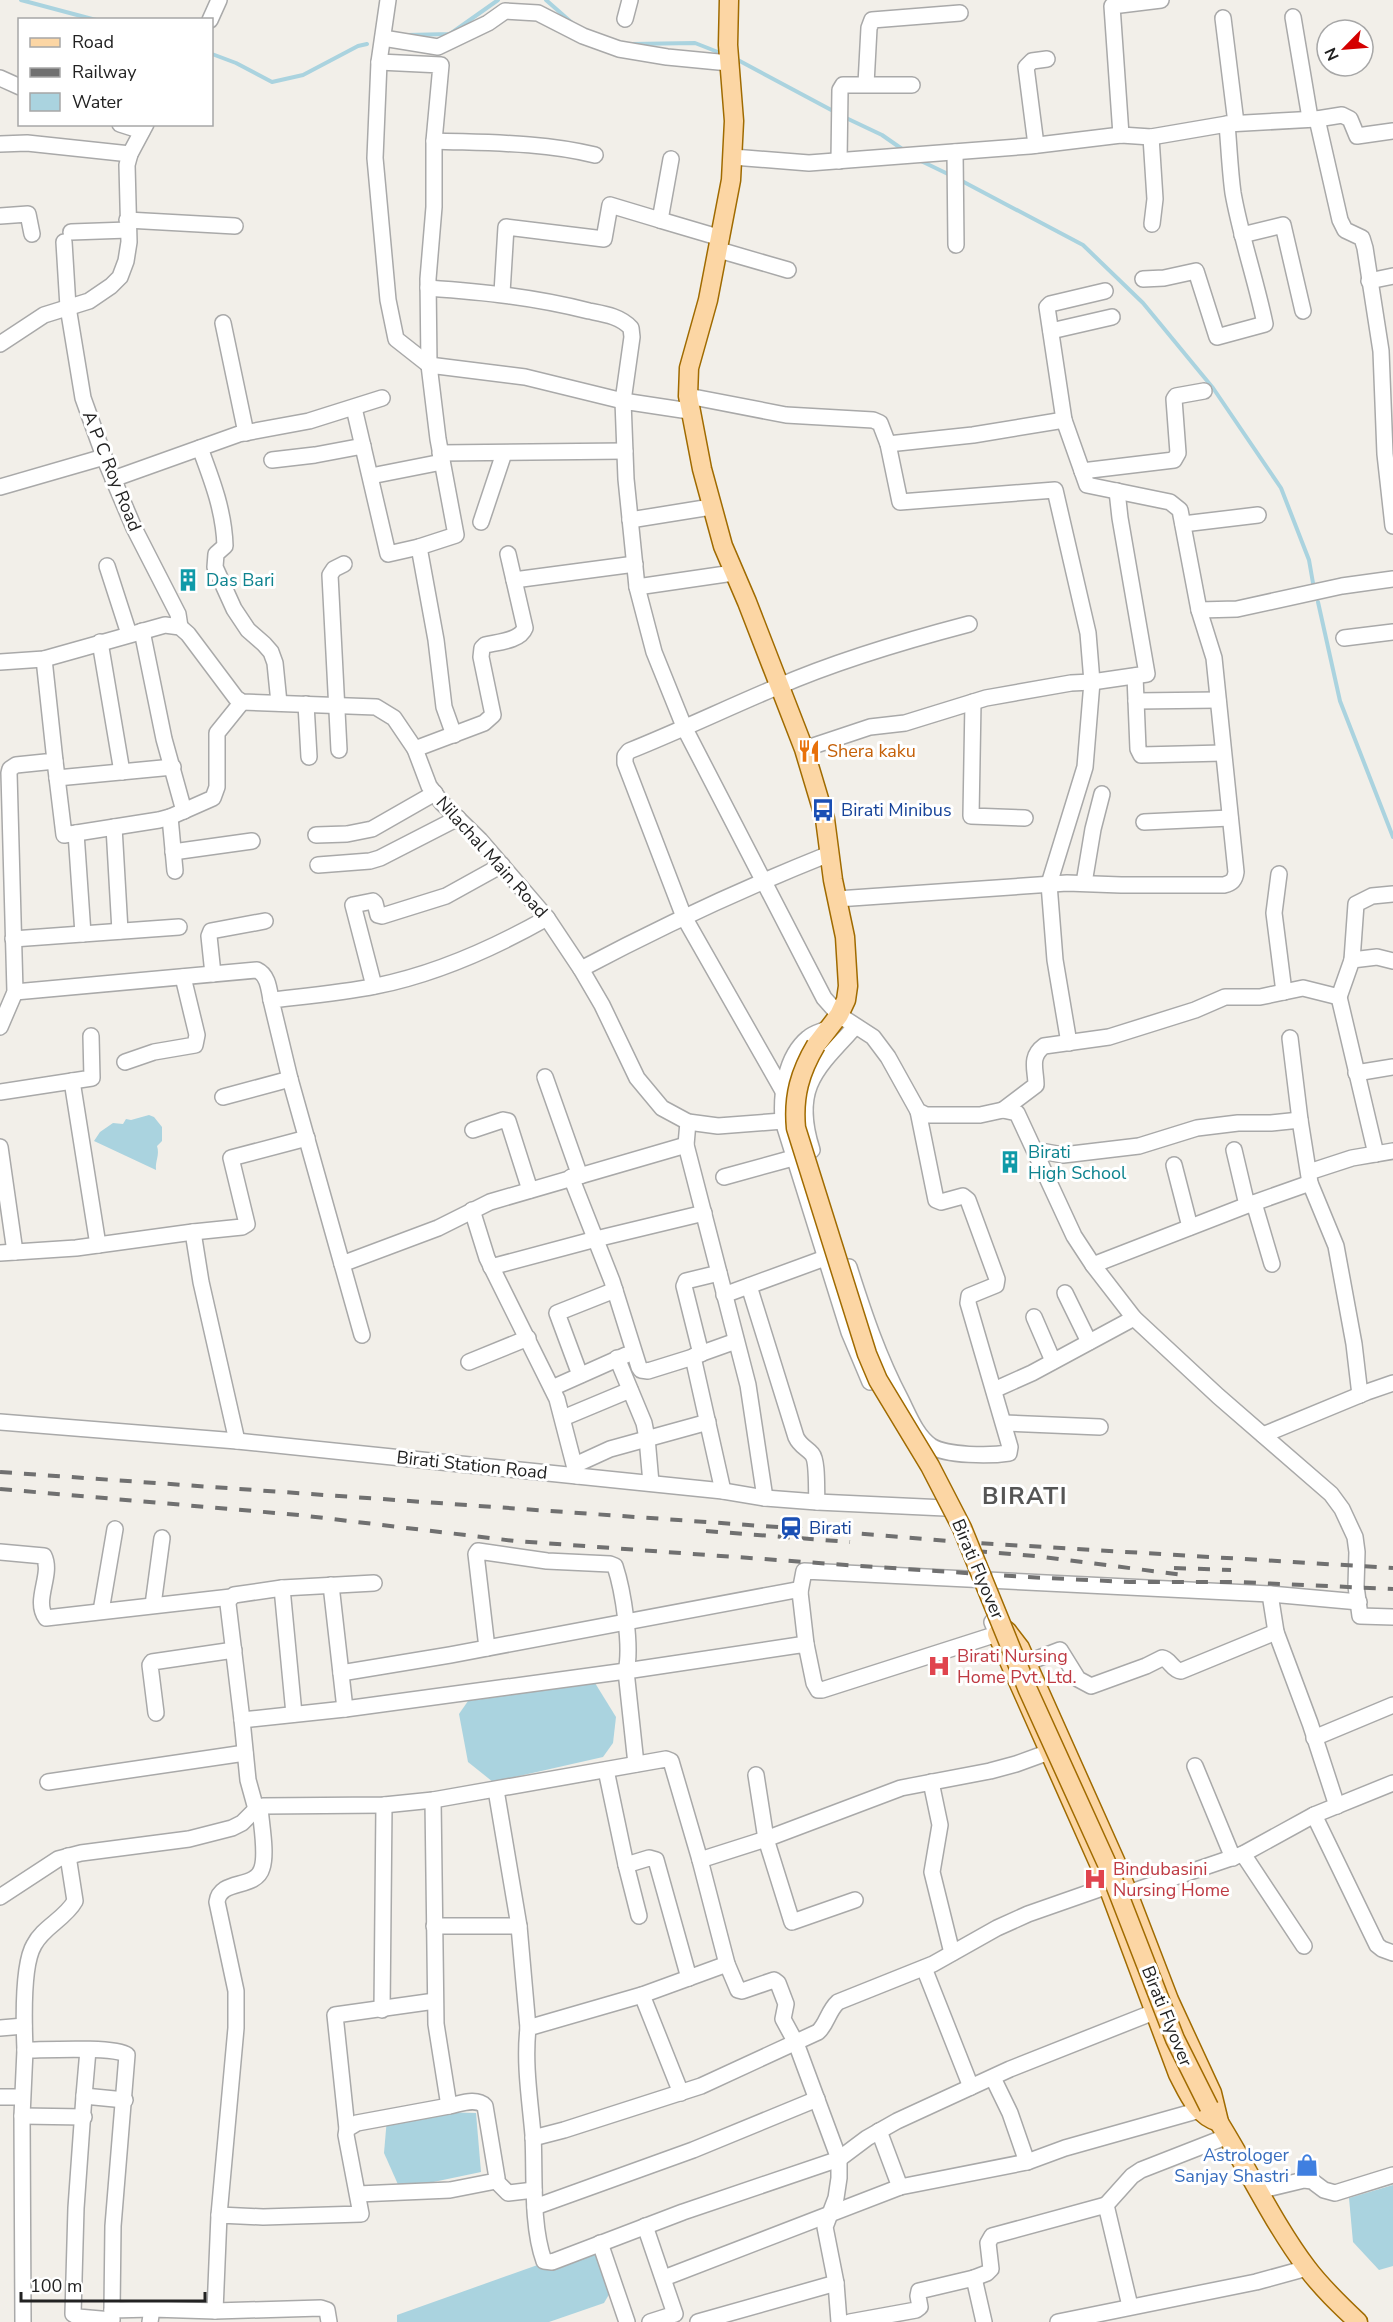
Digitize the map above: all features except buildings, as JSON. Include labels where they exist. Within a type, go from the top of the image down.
[{"type":"main road","points":[[729,0],[728,59],[734,121],[733,157],[720,244],[708,300],[688,368],[688,404],[711,507],[733,573],[747,602],[804,748],[820,797],[845,937],[848,986],[846,1000],[835,1022]]},
{"type":"main road","name":"Birati Flyover","points":[[835,1022],[816,1045],[799,1078],[795,1101],[796,1128],[867,1354],[878,1380],[930,1466],[962,1528],[1028,1690],[1107,1863],[1204,2109],[1224,2129]]},
{"type":"main road","points":[[1204,2109],[1178,2074],[1154,2012],[1116,1893],[1105,1838],[1023,1656],[1010,1633],[1005,1631],[997,1634],[1049,1752],[1116,1893],[1169,2000],[1212,2093],[1224,2129],[1258,2191],[1307,2268],[1324,2289],[1358,2322]]},
{"type":"street","points":[[211,18],[219,0]]},
{"type":"street","points":[[388,0],[379,62],[375,158],[388,300],[396,339],[429,365],[525,377],[623,401],[688,404],[786,415],[873,420],[880,423],[888,444],[900,502],[1055,490],[1088,633],[1092,682],[1085,767],[1049,884],[1055,960],[1069,1043]]},
{"type":"street","points":[[625,19],[630,0]]},
{"type":"street","points":[[1121,135],[1112,3],[1161,0]]},
{"type":"street","points":[[382,38],[438,47],[488,23],[505,11],[538,13],[583,36],[619,49],[667,57],[728,59]]},
{"type":"street","points":[[866,84],[869,28],[872,20],[960,14]]},
{"type":"street","points":[[1293,17],[1314,119],[1340,220],[1345,230],[1362,238],[1381,351],[1385,454],[1393,526]]},
{"type":"street","points":[[1143,279],[1164,278],[1196,271],[1217,337],[1264,324],[1257,285],[1242,235],[1233,192],[1231,124],[1223,18]]},
{"type":"street","points":[[1036,145],[1026,67],[1032,61],[1047,59]]},
{"type":"street","points":[[354,408],[388,554],[456,535],[441,458],[429,365],[428,288],[434,207],[434,141],[441,64],[379,62]]},
{"type":"street","points":[[0,78],[18,86]]},
{"type":"street","points":[[838,161],[839,114],[843,86],[912,84]]},
{"type":"street","points":[[733,157],[809,163],[838,161],[1036,145],[1121,135],[1151,137],[1231,124],[1342,115],[1347,116],[1357,136],[1393,131]]},
{"type":"street","points":[[2,338],[44,315],[89,301],[120,277],[126,261],[127,165],[130,154],[144,128]]},
{"type":"street","points":[[1151,137],[1155,199],[1152,224]]},
{"type":"street","points":[[434,141],[513,143],[567,148],[595,155]]},
{"type":"street","points":[[0,144],[27,142],[130,154]]},
{"type":"street","points":[[955,152],[956,244]]},
{"type":"street","points":[[660,220],[671,159]]},
{"type":"street","points":[[502,293],[506,227],[604,239],[610,205],[660,220],[788,270]]},
{"type":"street","points":[[0,216],[28,214],[32,234]]},
{"type":"street","points":[[128,225],[235,226]]},
{"type":"street","name":"A P C Roy Road","points":[[128,225],[68,237],[68,307],[83,398],[113,479],[134,528],[178,614],[180,627]]},
{"type":"street","points":[[1242,235],[1283,225],[1303,311]]},
{"type":"street","points":[[1369,281],[1393,276]]},
{"type":"street","points":[[428,288],[502,293],[562,304],[620,319],[631,328],[632,337],[623,401],[625,451],[637,587],[654,652],[685,729],[835,1022]]},
{"type":"street","points":[[837,899],[1049,884],[1231,884],[1236,872],[1215,658],[1200,610],[1180,510],[1170,502],[1087,485],[1064,420],[1047,307],[1105,291]]},
{"type":"street","points":[[1051,331],[1112,317]]},
{"type":"street","points":[[223,323],[246,433]]},
{"type":"street","points":[[1082,471],[1174,460],[1178,453],[1174,399],[1176,396],[1204,391]]},
{"type":"street","points":[[113,479],[246,433],[309,421],[382,398]]},
{"type":"street","points":[[888,444],[973,435],[1064,420]]},
{"type":"street","points":[[272,460],[315,456],[363,446]]},
{"type":"street","points":[[200,448],[223,517],[225,546],[216,554],[215,567],[240,619],[271,652],[275,663],[279,703]]},
{"type":"street","points":[[371,476],[441,458],[504,453],[625,451]]},
{"type":"street","points":[[480,522],[504,453]]},
{"type":"street","points":[[0,488],[104,457]]},
{"type":"street","points":[[804,748],[870,727],[904,723],[973,702],[1071,683],[1147,674],[1125,551],[1117,491]]},
{"type":"street","points":[[630,520],[711,507]]},
{"type":"street","points":[[1183,524],[1258,515]]},
{"type":"street","points":[[419,547],[436,640],[444,707],[454,735]]},
{"type":"street","points":[[415,749],[484,723],[493,715],[481,652],[485,645],[514,638],[523,633],[525,628],[508,554]]},
{"type":"street","points":[[339,750],[330,575],[334,569],[344,564]]},
{"type":"street","points":[[514,580],[635,564]]},
{"type":"street","points":[[107,566],[136,632],[172,767],[177,814],[173,852],[175,872]]},
{"type":"street","points":[[637,587],[733,573]]},
{"type":"street","points":[[1200,610],[1237,609],[1342,586],[1393,579]]},
{"type":"street","points":[[783,1091],[684,917],[625,763],[625,756],[629,751],[685,729],[778,686],[896,643],[969,624]]},
{"type":"street","points":[[0,662],[44,659],[165,625],[180,627],[188,634],[236,698],[242,702],[217,733],[217,787],[213,798],[177,814],[64,835],[44,659]]},
{"type":"street","points":[[1344,638],[1393,632]]},
{"type":"street","points":[[100,642],[122,772]]},
{"type":"street","points":[[1135,676],[1138,749],[1141,755],[1223,753]]},
{"type":"street","points":[[1137,701],[1218,700]]},
{"type":"street","name":"Nilachal Main Road","points":[[242,702],[376,708],[394,718],[415,749],[429,786],[547,918],[581,969],[612,1024],[637,1078],[662,1108],[688,1122],[718,1126],[783,1121]]},
{"type":"street","points":[[973,702],[971,816],[1025,818]]},
{"type":"street","points":[[306,704],[309,757]]},
{"type":"street","points":[[0,1027],[15,992],[8,944],[5,773],[16,765],[55,761]]},
{"type":"street","points":[[57,778],[172,767]]},
{"type":"street","points":[[316,835],[347,834],[372,829],[435,793]]},
{"type":"street","points":[[1084,884],[1093,829],[1102,795]]},
{"type":"street","points":[[318,865],[370,861],[380,858],[458,818]]},
{"type":"street","points":[[1144,822],[1230,818]]},
{"type":"street","points":[[114,827],[120,931]]},
{"type":"street","points":[[76,832],[83,934]]},
{"type":"street","points":[[173,852],[252,841]]},
{"type":"street","points":[[581,969],[684,917],[764,880],[829,854]]},
{"type":"street","points":[[374,986],[353,905],[373,901],[378,915],[382,916],[446,896],[502,865]]},
{"type":"street","points":[[1279,874],[1274,913],[1284,992]]},
{"type":"street","points":[[1376,1154],[1340,997],[1352,960],[1356,904],[1372,896],[1393,894]]},
{"type":"street","points":[[271,1000],[374,986],[436,969],[502,943],[547,918]]},
{"type":"street","points":[[213,974],[209,936],[211,931],[265,921]]},
{"type":"street","points":[[8,944],[83,934],[179,927]]},
{"type":"street","points":[[1352,960],[1377,957],[1393,962]]},
{"type":"street","points":[[15,992],[257,970],[263,973],[290,1079],[362,1335]]},
{"type":"street","points":[[125,1062],[154,1052],[195,1045],[197,1035],[183,977]]},
{"type":"street","points":[[1003,1110],[1036,1085],[1034,1057],[1036,1052],[1044,1046],[1109,1037],[1195,1010],[1226,997],[1260,997],[1303,988],[1340,997]]},
{"type":"street","points":[[855,1027],[819,1066],[810,1080],[804,1116],[810,1144],[871,1336],[912,1424],[930,1445],[953,1453],[1007,1454],[1011,1450],[968,1299],[996,1285],[998,1279],[968,1200],[963,1196],[941,1202],[936,1200],[918,1112],[888,1057],[873,1037],[855,1027],[835,1022],[809,1037],[799,1049],[790,1067],[783,1091],[783,1121],[849,1332],[865,1372],[945,1508],[976,1580],[997,1634],[818,1690],[814,1683],[806,1644],[800,1592],[804,1571],[976,1580],[1270,1594],[1359,1602]]},
{"type":"street","points":[[0,1092],[91,1078],[93,1076],[91,1036]]},
{"type":"street","points":[[1290,1038],[1310,1178],[1336,1246],[1354,1344],[1360,1395]]},
{"type":"street","points":[[1356,1073],[1393,1067]]},
{"type":"street","points":[[545,1077],[575,1176],[639,1367],[644,1371],[736,1341]]},
{"type":"street","points":[[223,1097],[290,1079]]},
{"type":"street","points":[[72,1081],[98,1245]]},
{"type":"street","points":[[918,1112],[926,1115],[980,1115],[1003,1110],[1017,1113],[1074,1236],[1093,1265],[1134,1318],[1331,1494],[1342,1509],[1354,1537],[1360,1616],[1393,1617]]},
{"type":"street","points":[[473,1130],[503,1120],[508,1121],[530,1190]]},
{"type":"street","points":[[1035,1150],[1063,1155],[1139,1146],[1197,1128],[1238,1123],[1300,1120]]},
{"type":"street","points":[[688,1122],[686,1145],[748,1385],[765,1498]]},
{"type":"street","points":[[0,1146],[8,1252],[98,1245],[242,1227],[247,1224],[231,1158],[307,1138]]},
{"type":"street","points":[[342,1264],[438,1228],[490,1202],[686,1145]]},
{"type":"street","points":[[1234,1150],[1250,1204],[1272,1264]]},
{"type":"street","points":[[1093,1265],[1250,1204],[1352,1158],[1393,1150]]},
{"type":"street","points":[[724,1177],[793,1158]]},
{"type":"street","points":[[1174,1165],[1190,1227]]},
{"type":"street","points":[[472,1210],[491,1268],[552,1388],[563,1419],[576,1470],[610,1449],[708,1422]]},
{"type":"street","points":[[491,1268],[596,1239],[704,1213]]},
{"type":"street","points":[[193,1232],[201,1282],[237,1441]]},
{"type":"street","points":[[724,1295],[825,1258]]},
{"type":"street","points":[[719,1273],[686,1281],[684,1286],[708,1422],[723,1491]]},
{"type":"street","points":[[748,1286],[796,1437],[800,1445],[815,1459],[817,1502]]},
{"type":"street","points":[[580,1375],[557,1313],[615,1290]]},
{"type":"street","points":[[1065,1293],[1089,1342]]},
{"type":"street","points":[[1034,1317],[1053,1361]]},
{"type":"street","points":[[994,1390],[1134,1318]]},
{"type":"street","points":[[469,1362],[528,1338]]},
{"type":"street","points":[[552,1388],[634,1351]]},
{"type":"street","points":[[617,1358],[639,1408],[647,1438],[651,1483]]},
{"type":"street","points":[[1263,1435],[1393,1383]]},
{"type":"street","points":[[563,1419],[630,1390]]},
{"type":"street","name":"Birati Station Road","points":[[0,1422],[576,1470],[651,1483],[765,1498],[945,1508]]},
{"type":"street","points":[[1004,1423],[1100,1427]]},
{"type":"street","points":[[101,1611],[115,1529]]},
{"type":"street","points":[[153,1605],[162,1538]]},
{"type":"street","points":[[487,1648],[476,1554],[478,1551],[547,1561],[613,1565],[616,1568],[626,1621],[629,1654],[626,1671],[636,1764]]},
{"type":"street","points":[[0,1552],[44,1556],[46,1564],[41,1600],[43,1615],[46,1618],[231,1597],[282,1588],[374,1583]]},
{"type":"street","points":[[332,1585],[345,1709]]},
{"type":"street","points":[[282,1588],[294,1714]]},
{"type":"street","points":[[341,1672],[487,1648],[792,1590],[800,1592]]},
{"type":"street","points":[[1270,1594],[1276,1632],[1337,1806]]},
{"type":"street","points":[[215,2311],[219,2215],[236,2028],[236,1990],[217,1902],[218,1895],[223,1889],[253,1879],[262,1870],[263,1861],[258,1808],[248,1780],[228,1604],[231,1597]]},
{"type":"street","points":[[1023,1656],[1060,1650],[1078,1679],[1090,1686],[1162,1658],[1167,1659],[1176,1670],[1181,1671],[1276,1632]]},
{"type":"street","points":[[242,1720],[345,1709],[806,1644]]},
{"type":"street","points":[[156,1713],[150,1665],[152,1662],[234,1650]]},
{"type":"street","points":[[1314,1738],[1393,1705]]},
{"type":"street","points":[[700,1860],[766,1839],[901,1788],[1016,1764],[1049,1752]]},
{"type":"street","points":[[48,1782],[245,1753]]},
{"type":"street","points":[[0,1897],[58,1859],[200,1836],[232,1828],[242,1823],[258,1808],[384,1805],[433,1800],[666,1759],[671,1761],[727,1964],[740,1991],[770,1980],[776,1981],[786,2004],[783,2019],[795,2043],[839,2159],[836,2198],[826,2221],[826,2235],[836,2283],[839,2322]]},
{"type":"street","points":[[1195,1766],[1238,1856],[1304,1946]]},
{"type":"street","points":[[606,1770],[639,1916]]},
{"type":"street","points":[[756,1775],[766,1839],[792,1922],[855,1900]]},
{"type":"street","points":[[931,1782],[940,1825],[932,1872],[952,1953]]},
{"type":"street","points":[[533,2138],[681,2093],[719,2079],[821,2030],[832,2007],[838,2002],[924,1968],[1018,1919],[1116,1893],[1238,1856],[1314,1815],[1393,1783]]},
{"type":"street","points":[[496,1790],[519,1926],[528,2028],[526,2055],[533,2138],[535,2207],[544,2261],[552,2262],[645,2226],[839,2159],[879,2131],[1010,2069],[1154,2012]]},
{"type":"street","points":[[433,1800],[436,2024],[449,2106]]},
{"type":"street","points":[[382,2010],[384,1805]]},
{"type":"street","points":[[1314,1815],[1377,1945],[1393,1953]]},
{"type":"street","points":[[23,2322],[22,2097],[29,1958],[34,1944],[75,1901],[68,1856]]},
{"type":"street","points":[[626,1865],[649,1858],[656,1860],[689,1978]]},
{"type":"street","points":[[434,1926],[519,1926]]},
{"type":"street","points":[[528,2028],[642,1995],[727,1964]]},
{"type":"street","points":[[924,1968],[972,2087]]},
{"type":"street","points":[[642,1995],[681,2093]]},
{"type":"street","points":[[219,2215],[262,2217],[359,2215],[362,2211],[346,2135],[335,2015],[435,2001]]},
{"type":"street","points":[[0,2028],[24,2026]]},
{"type":"street","points":[[25,2050],[88,2050],[122,2052],[127,2055],[113,2226],[112,2317]]},
{"type":"street","points":[[88,2050],[76,2208],[72,2308],[75,2316],[112,2317],[321,2307],[327,2310],[329,2322]]},
{"type":"street","points":[[993,2078],[1010,2114],[1027,2162]]},
{"type":"street","points":[[84,2096],[125,2100]]},
{"type":"street","points":[[0,2097],[22,2097]]},
{"type":"street","points":[[535,2207],[693,2150],[817,2099]]},
{"type":"street","points":[[347,2128],[357,2123],[476,2101],[481,2102],[485,2106],[497,2173],[496,2181],[507,2193],[534,2190]]},
{"type":"street","points":[[664,2278],[900,2187],[1027,2162],[1065,2148],[1204,2109]]},
{"type":"street","points":[[22,2116],[84,2117]]},
{"type":"street","points":[[850,2322],[916,2310],[920,2307],[919,2291],[987,2273],[990,2269],[988,2243],[992,2236],[1106,2205],[1132,2176],[1141,2170],[1224,2129]]},
{"type":"street","points":[[879,2131],[900,2187]]},
{"type":"street","points":[[1258,2191],[1304,2180],[1312,2181],[1324,2190],[1335,2193],[1393,2175]]},
{"type":"street","points":[[358,2194],[450,2190],[496,2181]]},
{"type":"street","points":[[1106,2205],[1130,2306]]},
{"type":"street","points":[[645,2226],[679,2318],[650,2322]]},
{"type":"street","points":[[600,2243],[627,2322]]},
{"type":"street","points":[[1058,2322],[1256,2282],[1307,2268]]},
{"type":"street","points":[[974,2278],[984,2322]]},
{"type":"street","points":[[698,2322],[836,2283]]},
{"type":"water","points":[[149,1115],[154,1117],[162,1127],[162,1141],[157,1146],[156,1170],[94,1141],[100,1132],[113,1123],[123,1124],[126,1119],[131,1120]]},
{"type":"water","points":[[595,1683],[616,1717],[613,1743],[603,1757],[493,1782],[468,1762],[459,1714],[468,1701]]},
{"type":"water","points":[[403,2111],[476,2113],[481,2172],[400,2189],[384,2153],[387,2118]]},
{"type":"water","points":[[1393,2185],[1393,2266],[1379,2270],[1353,2242],[1349,2198]]},
{"type":"water","points":[[591,2246],[600,2258],[611,2291],[604,2303],[549,2322],[397,2322],[397,2315]]},
{"type":"waterway","points":[[21,0],[88,18]]},
{"type":"waterway","points":[[407,35],[450,34],[498,0]]},
{"type":"waterway","points":[[546,0],[571,22]]},
{"type":"waterway","points":[[631,44],[695,43],[723,54]]},
{"type":"waterway","points":[[213,54],[236,63],[272,82],[303,75],[358,46],[367,44]]},
{"type":"waterway","points":[[736,59],[835,112]]},
{"type":"waterway","points":[[844,117],[882,135],[905,151]]},
{"type":"waterway","points":[[919,160],[950,175]]},
{"type":"waterway","points":[[960,180],[1083,245],[1143,303],[1213,388],[1281,488],[1309,560],[1313,583]]},
{"type":"waterway","points":[[1318,602],[1340,701],[1393,837]]},
{"type":"railway","points":[[0,1472],[961,1542],[1393,1568]]},
{"type":"railway","points":[[0,1489],[299,1515],[515,1541],[846,1565],[1130,1582],[1237,1582],[1393,1589]]},
{"type":"railway","points":[[706,1531],[850,1542]]},
{"type":"railway","points":[[975,1551],[1035,1556],[1184,1575]]},
{"type":"railway","points":[[1174,1568],[1231,1570]]},
{"type":"place","name":"Das Bari","points":[[188,580]]},
{"type":"place","name":"Shera kaku","points":[[809,751]]},
{"type":"place","name":"Birati Minibus","points":[[823,810]]},
{"type":"place","name":"Birati High School","points":[[1010,1162]]},
{"type":"place","name":"Birati","points":[[791,1528]]},
{"type":"place","name":"Birati Nursing Home Pvt. Ltd.","points":[[939,1666]]},
{"type":"place","name":"Bindubasini Nursing Home","points":[[1095,1879]]},
{"type":"place","name":"Astrologer Sanjay Shastri","points":[[1307,2165]]},
{"type":"district","name":"BIRATI","points":[[1025,1496]]}]
